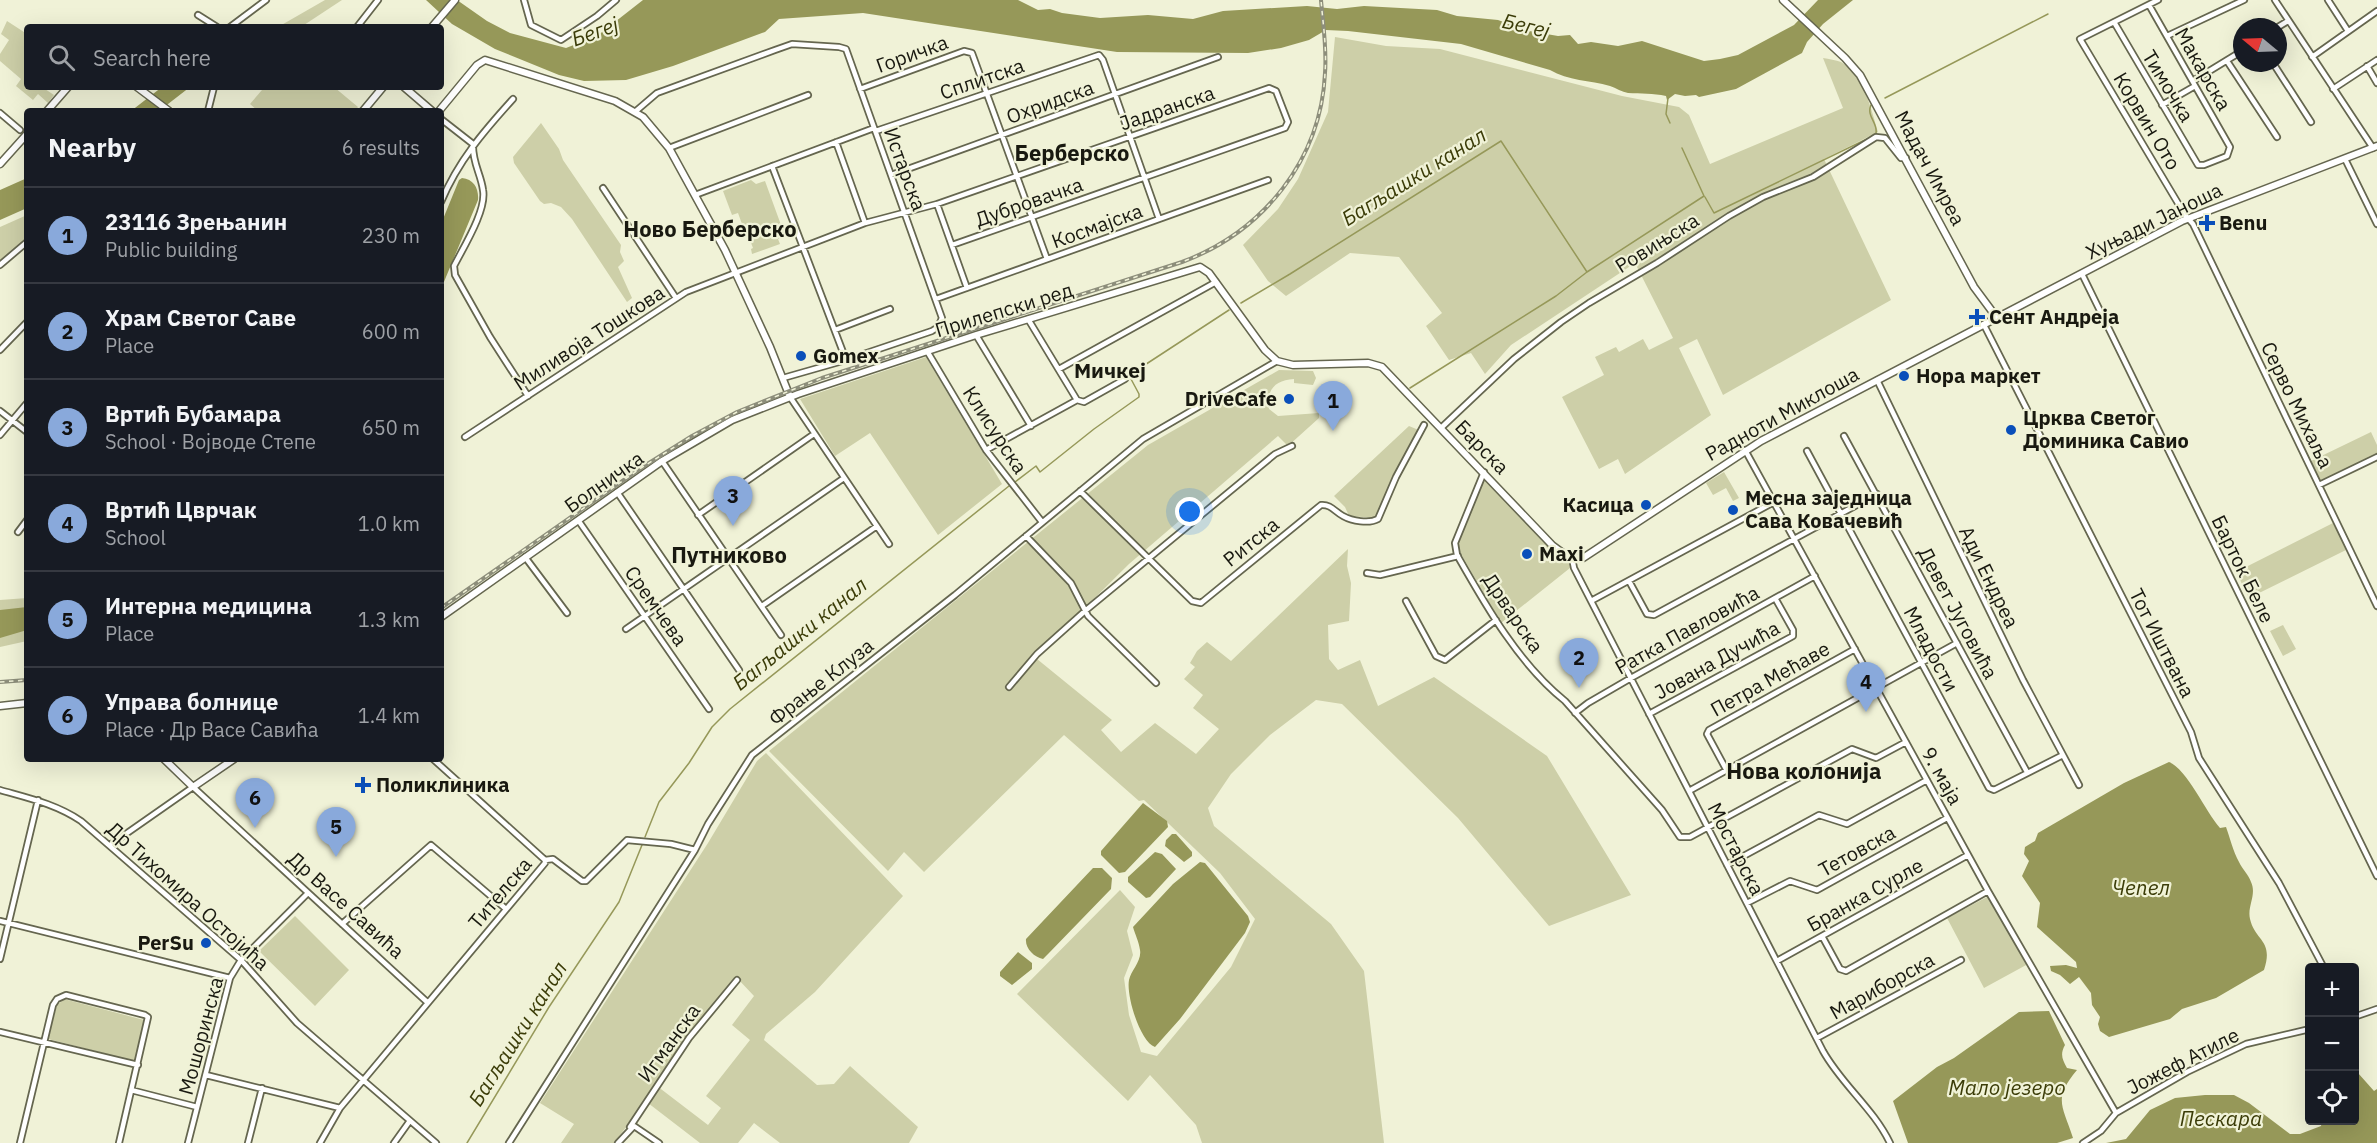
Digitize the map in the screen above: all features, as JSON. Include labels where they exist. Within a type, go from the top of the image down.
[{"type":"street","points":[[234,24],[266,0]]},
{"type":"street","points":[[359,24],[378,0]]},
{"type":"street","points":[[435,24],[455,0]]},
{"type":"street","points":[[524,0],[531,25],[561,40],[616,0]]},
{"type":"street","name":"Мадач Имреа","points":[[1783,0],[1860,75],[1974,287],[1997,318]]},
{"type":"street","points":[[2114,22],[2158,0]]},
{"type":"street","points":[[2167,36],[2244,0]]},
{"type":"street","points":[[2275,0],[2375,147]]},
{"type":"street","points":[[2328,0],[2348,31]]},
{"type":"street","name":"Макарска","points":[[2149,5],[2230,149],[2227,156],[2198,165]]},
{"type":"street","points":[[2312,57],[2377,11]]},
{"type":"street","points":[[198,15],[212,24]]},
{"type":"street","name":"Корвин Ото","points":[[2114,22],[2080,39],[2189,218]]},
{"type":"street","name":"Тимочка","points":[[2114,22],[2198,165]]},
{"type":"street","name":"Истарска","points":[[636,111],[657,93],[790,45],[839,46],[846,49],[942,318],[935,329],[846,360],[783,378]]},
{"type":"street","name":"Горичка","points":[[860,88],[964,51],[974,55],[987,93]]},
{"type":"street","name":"Сплитска","points":[[695,195],[836,142],[1097,55],[1103,60],[1114,94]]},
{"type":"street","name":"Охридска","points":[[891,175],[1218,57]]},
{"type":"street","points":[[2162,105],[2233,58]]},
{"type":"street","points":[[442,108],[482,60],[585,92],[636,111],[669,148],[695,195],[736,274],[790,397],[889,544]]},
{"type":"street","points":[[2333,88],[2377,60]]},
{"type":"street","points":[[2227,62],[2277,137]]},
{"type":"street","points":[[2367,66],[2377,83]]},
{"type":"street","points":[[2278,72],[2312,122]]},
{"type":"street","name":"Јадранска","points":[[803,247],[865,223],[937,204],[1269,88],[1276,91],[1287,122],[1286,128]]},
{"type":"street","points":[[50,108],[65,90]]},
{"type":"street","points":[[141,90],[165,108]]},
{"type":"street","points":[[209,108],[212,90]]},
{"type":"street","points":[[366,108],[380,90]]},
{"type":"street","points":[[408,90],[428,108]]},
{"type":"street","points":[[987,93],[1047,259]]},
{"type":"street","points":[[1114,94],[1159,219]]},
{"type":"street","points":[[669,148],[808,95]]},
{"type":"street","points":[[444,196],[460,163],[473,144],[513,99]]},
{"type":"street","points":[[0,113],[20,130]]},
{"type":"street","points":[[444,121],[473,144],[475,167],[484,198],[480,213],[454,266],[455,274],[490,337],[528,396]]},
{"type":"street","name":"Дубровачка","points":[[952,244],[1286,128]]},
{"type":"street","points":[[0,164],[24,137]]},
{"type":"street","name":"Ровињска","points":[[1441,428],[1497,374],[1561,322],[1728,216],[1763,197],[1813,177],[1876,137],[1885,138],[1898,156],[1906,158]]},
{"type":"street","points":[[836,142],[865,223]]},
{"type":"street","name":"Хуњади Јаноша","points":[[1984,325],[2189,218],[2375,147]]},
{"type":"street","points":[[2345,159],[2377,224]]},
{"type":"street","points":[[460,163],[465,162],[475,167]]},
{"type":"street","points":[[772,166],[846,360]]},
{"type":"street","name":"Космајска","points":[[936,299],[1268,180]]},
{"type":"street","points":[[603,188],[676,298]]},
{"type":"street","points":[[937,204],[967,288]]},
{"type":"street","name":"Серво Михаља","points":[[2189,218],[2377,606]]},
{"type":"street","points":[[0,265],[24,245]]},
{"type":"street","name":"Миливоја Тошкова","points":[[465,437],[686,292],[803,247]]},
{"type":"street","name":"Прилепски ред","points":[[798,394],[976,335],[1192,268],[1205,269],[1216,282]]},
{"type":"street","name":"Барток Беле","points":[[2082,274],[2377,876]]},
{"type":"street","points":[[1059,369],[1216,282],[1265,350],[1277,361]]},
{"type":"street","points":[[835,330],[890,309]]},
{"type":"street","points":[[1029,319],[1077,400],[1084,402],[1125,380]]},
{"type":"street","points":[[0,350],[24,325]]},
{"type":"street","name":"Радноти Миклоша","points":[[1572,558],[1583,558],[1591,554],[1745,450],[1984,325]]},
{"type":"street","name":"Тот Иштвана","points":[[1984,325],[2191,732],[2199,758],[2279,883],[2321,963]]},
{"type":"street","points":[[976,335],[1031,426]]},
{"type":"street","name":"Клисурска","points":[[927,351],[986,450],[1042,522]]},
{"type":"street","name":"Барска","points":[[1277,361],[1293,365],[1375,363],[1384,369],[1553,546],[1572,558]]},
{"type":"street","name":"Фрање Клуза","points":[[509,1143],[695,850],[708,824],[752,755],[955,595],[1143,439],[1277,361]]},
{"type":"street","name":"Ади Ендреа","points":[[1877,380],[1984,603],[2079,784]]},
{"type":"street","name":"Болничка","points":[[444,615],[662,462],[732,420],[798,394]]},
{"type":"street","points":[[986,450],[1077,400]]},
{"type":"street","points":[[0,435],[24,406]]},
{"type":"street","points":[[0,411],[24,430]]},
{"type":"street","name":"Ритска","points":[[1080,491],[1192,602],[1201,603],[1321,505],[1330,507],[1349,518],[1375,522],[1380,517],[1396,477],[1424,425]]},
{"type":"street","points":[[698,514],[814,434]]},
{"type":"street","name":"Девет Југовића","points":[[1844,436],[2026,772]]},
{"type":"street","points":[[1009,687],[1037,654],[1147,559],[1275,454],[1292,446]]},
{"type":"street","name":"9. маја","points":[[1745,450],[1947,818],[2116,1113]]},
{"type":"street","name":"Младости","points":[[1807,451],[1990,789],[1994,790],[2063,755]]},
{"type":"street","points":[[2319,485],[2377,457]]},
{"type":"street","points":[[662,462],[781,635]]},
{"type":"street","points":[[1367,573],[1380,574],[1458,556],[1455,543],[1484,472]]},
{"type":"street","points":[[626,629],[844,478]]},
{"type":"street","points":[[617,492],[740,670]]},
{"type":"street","points":[[1629,581],[1647,614],[1654,615],[1877,494]]},
{"type":"street","points":[[1591,601],[1774,502]]},
{"type":"street","name":"Сремчева","points":[[578,520],[709,710]]},
{"type":"street","points":[[18,532],[24,524]]},
{"type":"street","points":[[762,606],[877,526]]},
{"type":"street","points":[[1026,536],[1071,583],[1085,612],[1156,683]]},
{"type":"street","points":[[525,556],[567,613]]},
{"type":"street","name":"Дрварска","points":[[1458,556],[1496,620],[1549,689],[1575,713],[1662,810],[1680,837],[1686,839],[1708,828]]},
{"type":"street","name":"Мостарска","points":[[1572,558],[1574,568],[1829,1061],[1870,1111],[1890,1143]]},
{"type":"street","name":"Ратка Павловића","points":[[1575,713],[1631,678],[1815,576]]},
{"type":"street","name":"Јована Дучића","points":[[1649,714],[1793,636],[1793,630],[1775,597]]},
{"type":"street","points":[[1406,601],[1436,656],[1440,659],[1448,658],[1496,620]]},
{"type":"street","points":[[1689,791],[1957,643]]},
{"type":"street","name":"Петра Мећаве","points":[[1727,771],[1708,736],[1709,730],[1855,649]]},
{"type":"street","points":[[0,706],[24,703]]},
{"type":"street","points":[[1708,828],[1852,749],[1876,758],[1906,742]]},
{"type":"street","name":"Др Васе Савића","points":[[167,762],[427,1002]]},
{"type":"street","points":[[110,844],[230,762]]},
{"type":"street","points":[[436,762],[545,860]]},
{"type":"street","points":[[1727,865],[1819,815],[1847,824],[1927,780]]},
{"type":"street","name":"Др Тихомира Остојића","points":[[0,790],[38,800],[75,816],[110,844],[241,960],[297,1023],[362,1081]]},
{"type":"street","points":[[0,959],[38,800]]},
{"type":"street","name":"Тетовска","points":[[1747,903],[1790,881],[1816,890],[1947,818]]},
{"type":"street","name":"Тителска","points":[[320,1143],[339,1108],[545,863],[545,860],[553,859],[582,881],[586,881],[627,840],[671,844],[695,850]]},
{"type":"street","points":[[342,924],[430,846],[434,846],[506,909]]},
{"type":"street","name":"Бранка Сурле","points":[[1777,961],[1968,855]]},
{"type":"street","points":[[1822,936],[1841,970],[1846,971],[1988,891]]},
{"type":"street","name":"Мошоринска","points":[[188,1143],[230,978],[241,960],[308,893]]},
{"type":"street","points":[[0,921],[230,978]]},
{"type":"street","name":"Мариборска","points":[[1817,1038],[1961,960]]},
{"type":"street","name":"Игманска","points":[[618,1143],[688,1038],[737,980]]},
{"type":"street","points":[[20,1143],[53,1005],[63,995],[145,1015],[148,1020],[119,1143]]},
{"type":"street","points":[[2359,1016],[2377,1009]]},
{"type":"street","name":"Јожеф Атиле","points":[[2083,1143],[2101,1131],[2116,1113],[2178,1076],[2246,1044],[2305,1030]]},
{"type":"street","points":[[0,1032],[138,1065]]},
{"type":"street","points":[[206,1075],[339,1108]]},
{"type":"street","points":[[362,1081],[436,1143]]},
{"type":"street","points":[[248,1143],[261,1088]]},
{"type":"street","points":[[131,1090],[198,1107]]},
{"type":"street","points":[[394,1143],[409,1122]]},
{"type":"street","points":[[630,1127],[638,1127],[659,1143]]},
{"type":"shaded area","points":[[325,0],[342,0],[306,24],[283,24]]},
{"type":"shaded area","points":[[7,21],[24,32],[24,90],[46,90],[54,95],[48,103],[38,94],[33,100],[16,86],[21,79],[0,61],[0,54],[9,40],[1,34]]},
{"type":"shaded area","points":[[1335,37],[1386,46],[1440,49],[1622,96],[1679,107],[1689,115],[1710,164],[1843,108],[1823,58],[1841,62],[1856,75],[1861,84],[1878,132],[1824,159],[1891,300],[1723,395],[1697,339],[1679,348],[1711,415],[1625,474],[1618,459],[1599,469],[1562,397],[1604,375],[1595,357],[1616,347],[1619,352],[1643,339],[1649,350],[1673,338],[1635,263],[1511,345],[1485,374],[1471,353],[1449,360],[1426,326],[1442,313],[1399,257],[1350,253],[1286,296],[1268,281],[1243,245],[1278,209],[1298,179],[1328,112]]},
{"type":"shaded area","points":[[262,90],[338,90],[358,107],[255,108],[250,104]]},
{"type":"shaded area","points":[[541,123],[559,149],[563,160],[621,245],[620,252],[624,261],[618,267],[632,298],[627,302],[572,219],[561,207],[540,201],[514,163],[513,157]]},
{"type":"shaded area","points":[[751,180],[756,184],[765,181],[785,236],[778,239],[780,244],[752,254],[751,249],[753,248],[738,213],[732,215],[723,191]]},
{"type":"shaded area","points":[[24,216],[24,245],[0,265],[0,227]]},
{"type":"shaded area","points":[[926,357],[1002,484],[938,535],[870,433],[835,456],[800,399]]},
{"type":"shaded area","points":[[1279,370],[1313,371],[1316,378],[1313,385],[1294,383],[1294,379],[1277,384],[1269,396],[1269,409],[1278,416],[1319,413],[1319,418],[1288,446],[1278,436],[1129,564],[1006,686],[1009,690],[1037,659],[1112,720],[1101,730],[1121,752],[1155,723],[1196,754],[1219,729],[1193,708],[1203,695],[1184,679],[1195,667],[1190,663],[1197,651],[1207,642],[1231,661],[1348,549],[1347,566],[1351,583],[1349,621],[1328,625],[1329,659],[1338,670],[1360,660],[1378,706],[1434,677],[1547,756],[1631,895],[1549,926],[1458,818],[1342,704],[1316,700],[1270,735],[1231,774],[1208,808],[1214,826],[1331,924],[1364,971],[1384,1143],[1202,1143],[1196,1125],[1150,1075],[1128,1101],[1017,994],[1120,890],[1135,907],[1127,931],[1133,955],[1124,978],[1129,1015],[1141,1052],[1157,1056],[1231,967],[1255,919],[1220,873],[1144,800],[1139,801],[1064,735],[924,872],[904,852],[888,871],[769,751],[1148,445]]},
{"type":"shaded area","points":[[1409,426],[1421,431],[1376,518],[1349,516],[1345,507],[1334,496]]},
{"type":"shaded area","points":[[2371,432],[2377,445],[2377,456],[2321,482],[2311,461]]},
{"type":"shaded area","points":[[1724,472],[1739,498],[1733,501],[1726,488],[1713,495],[1706,483]]},
{"type":"shaded area","points":[[1484,477],[1569,559],[1570,568],[1501,623],[1458,549]]},
{"type":"shaded area","points":[[2333,523],[2346,550],[2249,598],[2236,572]]},
{"type":"shaded area","points":[[24,598],[24,642],[0,647],[0,600]]},
{"type":"shaded area","points":[[2283,625],[2296,649],[2283,656],[2270,631]]},
{"type":"shaded area","points":[[766,753],[903,896],[815,992],[766,1034],[764,1040],[817,1085],[834,1084],[850,1066],[918,1127],[909,1143],[780,1143],[754,1123],[738,1143],[700,1143],[648,1103],[657,1086],[708,1125],[721,1108],[706,1096],[750,1040],[732,1025],[754,996],[737,978],[684,1041],[658,1078],[646,1101],[614,1143],[561,1143],[574,1124],[540,1103],[708,843],[757,761]]},
{"type":"shaded area","points":[[1989,896],[2028,964],[1984,988],[1947,918]]},
{"type":"shaded area","points":[[295,916],[349,970],[315,1006],[259,951]]},
{"type":"shaded area","points":[[64,999],[144,1020],[135,1061],[48,1039],[57,1005]]},
{"type":"water","points":[[426,0],[457,0],[487,21],[510,33],[566,48],[597,36],[643,0],[1018,0],[1038,10],[1050,9],[1062,13],[1100,18],[1148,15],[1193,19],[1223,11],[1307,6],[1337,9],[1364,6],[1437,10],[1457,16],[1498,20],[1529,31],[1558,36],[1570,35],[1578,44],[1591,42],[1618,46],[1642,41],[1704,61],[1738,55],[1794,25],[1818,0],[1853,0],[1823,24],[1807,42],[1802,53],[1736,89],[1699,97],[1675,94],[1667,100],[1666,96],[1628,93],[1610,86],[1564,76],[1461,44],[1348,31],[1326,30],[1309,40],[1281,48],[1248,53],[1117,52],[863,13],[779,19],[765,32],[673,66],[626,80],[584,81],[559,75],[495,49],[452,24]]},
{"type":"water","points":[[158,90],[186,90],[163,108],[135,108]]},
{"type":"water","points":[[462,178],[470,180],[475,185],[478,200],[444,282],[444,217],[459,180]]},
{"type":"water","points":[[24,179],[24,209],[0,220],[0,190]]},
{"type":"water","points":[[24,607],[24,631],[0,638],[0,610]]},
{"type":"water","name":"Чепел","points":[[2169,762],[2176,766],[2189,781],[2220,828],[2226,827],[2240,865],[2249,877],[2253,887],[2250,919],[2267,952],[2264,970],[2216,998],[2182,1009],[2170,1019],[2109,1037],[2100,1031],[2098,1024],[2100,1017],[2092,1005],[2091,993],[2079,977],[2070,984],[2051,971],[2050,966],[2066,965],[2077,968],[2076,962],[2037,927],[2040,903],[2022,876],[2029,861],[2024,854],[2025,847],[2035,841],[2038,833],[2124,783]]},
{"type":"water","points":[[1143,803],[1167,821],[1168,827],[1125,872],[1119,873],[1101,855],[1101,851]]},
{"type":"water","points":[[1172,834],[1176,834],[1192,852],[1192,856],[1184,862],[1165,846],[1166,840]]},
{"type":"water","points":[[1155,852],[1162,854],[1176,869],[1150,897],[1146,898],[1128,882],[1128,877]]},
{"type":"water","points":[[1200,862],[1205,863],[1248,916],[1250,922],[1245,933],[1180,1019],[1155,1047],[1149,1043],[1139,1028],[1130,996],[1129,980],[1140,954],[1133,927],[1173,884]]},
{"type":"water","points":[[1093,868],[1102,868],[1112,878],[1111,889],[1043,959],[1036,956],[1029,949],[1026,939]]},
{"type":"water","points":[[1018,952],[1032,963],[1032,969],[1012,985],[1000,976],[1000,972]]},
{"type":"water","name":"Мало језеро","points":[[2049,1011],[2065,1045],[2062,1054],[2064,1062],[2067,1068],[2077,1070],[2062,1095],[2063,1109],[2073,1138],[2057,1143],[1908,1143],[1893,1101],[1937,1067],[1954,1058],[2019,1012]]},
{"type":"water","name":"Пескара","points":[[2359,1074],[2374,1091],[2377,1089],[2377,1143],[2106,1143],[2126,1139],[2150,1110],[2175,1098],[2205,1095],[2234,1095],[2249,1103],[2290,1134],[2300,1134],[2321,1126],[2359,1125]]},
{"type":"waterway","points":[[1885,98],[2048,14]]},
{"type":"waterway","points":[[1668,98],[1666,114],[1670,123]]},
{"type":"waterway","points":[[1705,197],[1714,213],[1869,138],[1876,133],[1870,113],[1871,105]]},
{"type":"waterway","name":"Багљашки канал","points":[[1241,303],[1501,141],[1587,272]]},
{"type":"waterway","name":"Багљашки канал","points":[[1410,388],[1556,296],[1587,272],[1704,196],[1682,148]]},
{"type":"waterway","name":"Багљашки канал","points":[[1015,482],[1036,466],[1040,472],[1139,397],[1131,379],[1134,372],[1229,310]]},
{"type":"waterway","name":"Багљашки канал","points":[[645,837],[659,802],[689,763],[712,727],[730,709],[1009,486]]},
{"type":"waterway","name":"Багљашки канал","points":[[467,1143],[549,1007],[619,902],[642,845]]},
{"type":"railway","points":[[444,606],[641,468],[692,436],[737,412],[822,378],[1182,262],[1211,249],[1238,232],[1262,212],[1282,189],[1299,163],[1312,135],[1321,105],[1325,73],[1321,0]]},
{"type":"railway","points":[[0,682],[24,680]]},
{"type":"place","name":"Benu","points":[[2207,223]]},
{"type":"place","name":"Сент Андреја","points":[[1977,317]]},
{"type":"place","name":"Gomex","points":[[801,356]]},
{"type":"place","name":"Нора маркет","points":[[1904,376]]},
{"type":"place","name":"DriveCafe","points":[[1289,399]]},
{"type":"place","name":"Црква Светог Доминика Савио","points":[[2011,430]]},
{"type":"place","name":"23116 Зрењанин","points":[[1333,431]]},
{"type":"place","name":"Касица","points":[[1646,505]]},
{"type":"place","name":"Месна заједница Сава Ковачевић","points":[[1733,510]]},
{"type":"place","name":"Вртић Бубамара","points":[[733,526]]},
{"type":"place","name":"Maxi","points":[[1527,554]]},
{"type":"place","name":"Храм Светог Саве","points":[[1579,688]]},
{"type":"place","name":"Вртић Цврчак","points":[[1866,712]]},
{"type":"place","name":"Поликлиника","points":[[363,785]]},
{"type":"place","name":"Управа болнице","points":[[255,828]]},
{"type":"place","name":"Интерна медицина","points":[[336,857]]},
{"type":"place","name":"PerSu","points":[[206,943]]},
{"type":"district","name":"Берберско","points":[[1072,153]]},
{"type":"district","name":"Ново Берберско","points":[[710,229]]},
{"type":"district","name":"Мичкеј","points":[[1110,371]]},
{"type":"district","name":"Путниково","points":[[729,555]]},
{"type":"district","name":"Нова колонија","points":[[1804,771]]},
{"type":"water label","name":"Бегеј","points":[[1526,26]]},
{"type":"water label","name":"Бегеј","points":[[595,32]]}]
